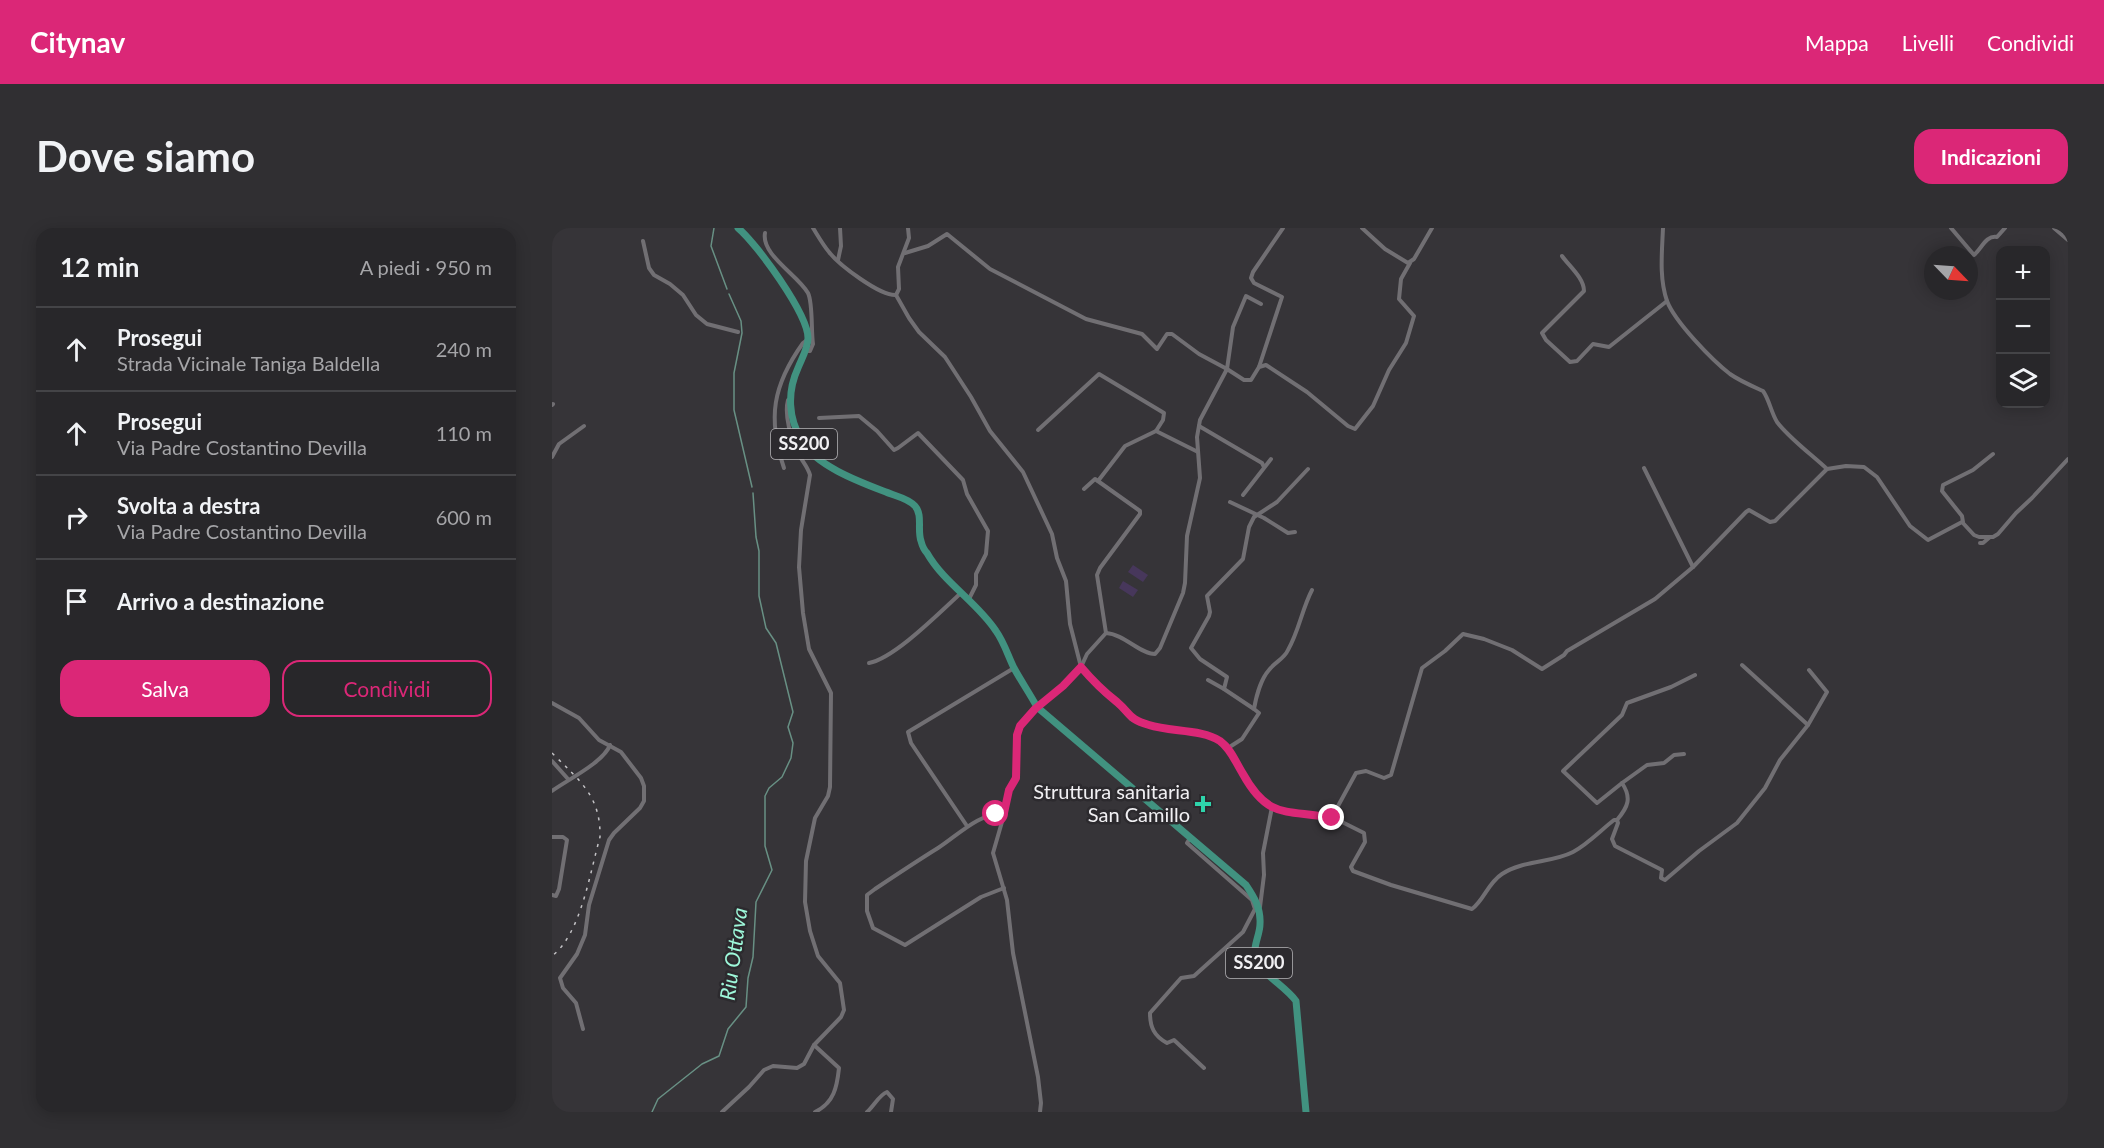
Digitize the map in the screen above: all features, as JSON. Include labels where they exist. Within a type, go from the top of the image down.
[{"type":"main road","points":[[738,228],[786,289],[802,315],[808,340]]},
{"type":"main road","name":"SS200","points":[[808,340],[789,397],[791,418],[810,452],[827,465],[860,482],[916,506],[919,514],[920,540],[927,553],[996,631],[1037,707],[1246,885],[1259,911],[1261,926],[1254,951],[1256,958],[1261,968],[1296,1000],[1307,1112]]},
{"type":"street","points":[[813,228],[830,254],[860,279],[875,289],[896,295]]},
{"type":"street","points":[[838,260],[841,246],[840,228]]},
{"type":"street","points":[[896,295],[899,289],[898,267],[909,238],[908,228]]},
{"type":"street","points":[[905,253],[928,246],[947,234],[990,269],[1079,316],[1142,334],[1157,349],[1167,334],[1172,334],[1199,354],[1244,380],[1251,380],[1259,367],[1282,297],[1254,283],[1251,278],[1283,228]]},
{"type":"street","points":[[1362,228],[1392,253],[1410,263]]},
{"type":"street","points":[[1259,367],[1266,364],[1355,429],[1373,406],[1389,370],[1406,343],[1414,315],[1399,299],[1401,279],[1432,228]]},
{"type":"street","points":[[1663,228],[1661,267],[1667,301],[1672,312],[1689,334],[1728,373],[1763,391],[1770,411],[1779,425],[1827,469]]},
{"type":"street","points":[[1951,228],[1974,255],[1988,238],[1997,237],[2005,228]]},
{"type":"street","points":[[2055,228],[2068,240]]},
{"type":"street","points":[[765,233],[765,243],[780,264],[798,279],[809,295],[813,344],[810,351],[805,351]]},
{"type":"street","points":[[643,241],[649,268],[654,275],[683,295],[696,315],[707,324],[738,332]]},
{"type":"street","points":[[1562,256],[1584,285],[1584,291],[1542,333],[1546,340],[1570,362],[1577,361],[1593,344],[1609,347],[1667,301]]},
{"type":"street","points":[[896,295],[919,332],[945,357],[990,431],[1023,472],[1052,534],[1057,558],[1066,581],[1070,624],[1081,667],[1131,719],[1151,726],[1208,735],[1219,740],[1228,748],[1251,788],[1272,807],[1283,812],[1332,818],[1364,833],[1365,842],[1351,867],[1353,870],[1391,885],[1472,909],[1478,905],[1489,885],[1502,874],[1520,866],[1572,852],[1617,820]]},
{"type":"street","points":[[1040,1112],[1038,1077],[1013,953],[1004,888],[993,853],[1009,790],[1016,778],[1017,735],[1020,726],[1029,715],[1081,667],[1087,654],[1106,633],[1112,633],[1133,643],[1148,654],[1155,654],[1160,648],[1185,583],[1187,536],[1200,478],[1198,452],[1200,420],[1227,369],[1233,327],[1246,297],[1261,304]]},
{"type":"street","points":[[784,468],[774,436],[776,401],[785,369],[803,343],[808,340]]},
{"type":"street","points":[[1038,430],[1099,374],[1164,413],[1163,420],[1156,431],[1125,446],[1098,481]]},
{"type":"street","points":[[722,1112],[764,1070],[773,1066],[797,1068],[804,1064],[814,1045],[841,1017],[844,1010],[840,983],[818,956],[810,931],[805,902],[806,861],[815,818],[828,796],[830,787],[831,693],[809,649],[803,614],[799,567],[801,530],[810,475],[809,469],[797,451],[790,429],[786,409],[789,397]]},
{"type":"street","points":[[819,418],[859,416],[894,450],[918,433],[963,480],[988,534],[986,554],[976,574],[976,585],[968,600]]},
{"type":"street","points":[[552,457],[559,444],[584,426]]},
{"type":"street","points":[[1199,426],[1262,463],[1264,467]]},
{"type":"street","points":[[1156,431],[1198,452]]},
{"type":"street","points":[[1990,537],[1974,535],[1942,491],[1943,485],[1973,470],[1993,454]]},
{"type":"street","points":[[1243,495],[1271,459]]},
{"type":"street","points":[[1980,543],[1998,534],[2068,459]]},
{"type":"street","points":[[1332,818],[1356,773],[1366,771],[1384,778],[1391,775],[1422,668],[1463,634],[1484,639],[1512,651],[1542,669],[1567,651],[1655,599],[1693,567],[1746,512],[1749,510],[1770,522],[1774,521],[1827,469],[1840,466],[1864,467],[1877,477],[1910,525],[1928,540],[1963,522]]},
{"type":"street","points":[[1644,468],[1693,567]]},
{"type":"street","points":[[1224,689],[1227,677],[1199,658],[1191,648],[1209,616],[1207,596],[1243,559],[1249,527],[1257,515],[1277,502],[1308,469]]},
{"type":"street","points":[[1084,489],[1092,479],[1098,481],[1140,511],[1097,575],[1106,633]]},
{"type":"street","points":[[1230,502],[1288,533],[1295,532]]},
{"type":"street","points":[[1254,709],[1269,669],[1287,653],[1295,637],[1312,590]]},
{"type":"street","points":[[869,663],[878,662],[894,650],[962,592]]},
{"type":"street","points":[[1742,665],[1808,725]]},
{"type":"street","points":[[967,826],[910,743],[909,732],[1014,668]]},
{"type":"street","points":[[1622,783],[1629,799],[1625,810],[1617,820],[1612,839],[1615,846],[1662,870],[1661,878],[1665,880],[1737,823],[1765,788],[1780,760],[1808,725],[1827,692],[1809,670]]},
{"type":"street","points":[[1684,754],[1674,756],[1664,763],[1647,765],[1597,803],[1563,771],[1622,715],[1626,703],[1671,687],[1695,675]]},
{"type":"street","points":[[1208,680],[1259,713],[1242,739],[1228,748]]},
{"type":"street","points":[[1029,715],[1033,708],[1032,698]]},
{"type":"street","points":[[552,704],[579,718],[599,740],[626,756],[639,773],[644,786],[644,801],[640,808],[609,840],[589,905],[585,935],[577,954],[560,978],[563,988],[576,1003],[583,1029]]},
{"type":"street","points":[[1029,715],[1038,711],[1044,713]]},
{"type":"street","points":[[552,791],[594,763],[610,746]]},
{"type":"street","points":[[552,760],[568,779]]},
{"type":"street","points":[[1259,911],[1264,875],[1263,853],[1272,807]]},
{"type":"street","points":[[1004,813],[967,826],[867,895],[867,911],[873,928],[905,945],[981,897],[1004,888]]},
{"type":"street","points":[[552,837],[563,837],[567,840],[559,889],[556,896],[552,895]]},
{"type":"street","points":[[1190,838],[1187,843],[1252,900],[1255,909],[1243,932],[1194,976],[1181,978],[1150,1013],[1150,1026],[1161,1040],[1167,1043],[1174,1040],[1203,1068]]},
{"type":"street","points":[[814,1045],[838,1068],[834,1095],[824,1108],[815,1112]]},
{"type":"street","points":[[867,1112],[877,1103],[882,1094],[887,1092],[893,1099],[891,1112]]},
{"type":"shaded area","points":[[1133,565],[1148,575],[1143,582],[1128,572]]},
{"type":"shaded area","points":[[1123,581],[1138,590],[1133,597],[1119,588]]},
{"type":"waterway","name":"Riu Ottava","points":[[714,228],[711,246],[727,289]]},
{"type":"waterway","name":"Riu Ottava","points":[[729,294],[741,321],[742,333],[734,373],[734,410],[752,487]]},
{"type":"waterway","name":"Riu Ottava","points":[[652,1112],[658,1099],[702,1064],[719,1056],[728,1029],[746,1007],[748,978],[753,957],[756,902],[772,870],[765,846],[765,796],[769,788],[782,777],[791,758],[793,743],[788,727],[793,712],[776,643],[766,628],[759,596],[759,551],[753,493]]},
{"type":"railway","points":[[552,753],[579,781],[592,800],[597,810],[600,837],[577,918],[562,946],[552,956]]},
{"type":"place","name":"Struttura sanitaria San Camillo","points":[[1203,804]]},
{"type":"route","points":[[996,814],[1004,813],[1009,790],[1016,778],[1017,735],[1020,726],[1040,704],[1063,686],[1081,667],[1131,719],[1151,726],[1208,735],[1219,740],[1228,748],[1251,788],[1272,807],[1283,812],[1332,818]]}]
